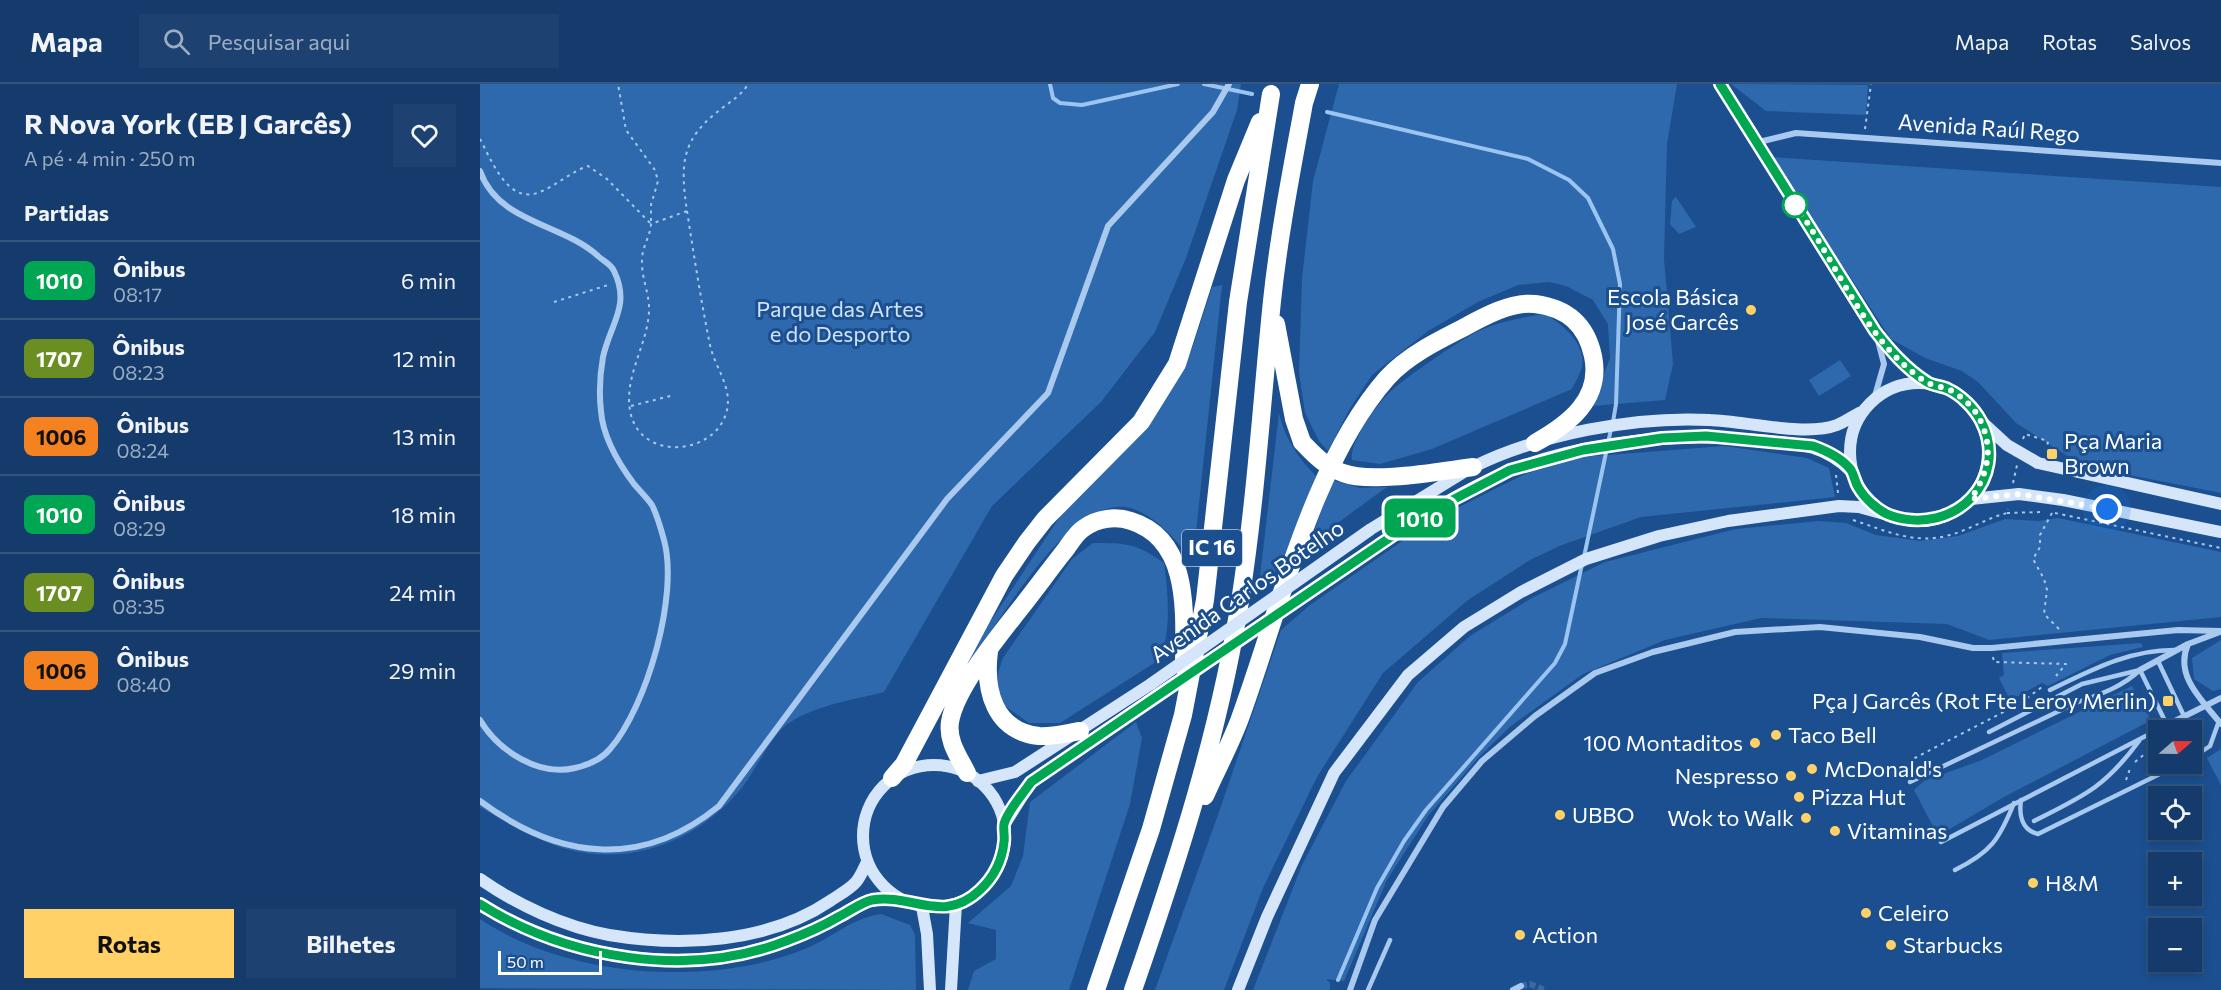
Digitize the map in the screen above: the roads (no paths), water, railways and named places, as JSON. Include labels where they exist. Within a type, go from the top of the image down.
[{"type":"highway","name":"IC 16","points":[[1133,990],[1185,838],[1223,692],[1241,597],[1253,512],[1272,300],[1282,224],[1304,103],[1310,84]]},
{"type":"highway","name":"IC 16","points":[[1096,990],[1151,829],[1183,715],[1205,600],[1238,302],[1273,89]]},
{"type":"highway","points":[[892,778],[904,764],[1004,576],[1027,542],[1045,519],[1141,422],[1177,364],[1236,180],[1273,89]]},
{"type":"highway","points":[[1272,300],[1294,419],[1302,442],[1319,460],[1343,474],[1359,477],[1399,476],[1473,467]]},
{"type":"highway","points":[[1185,838],[1238,723],[1303,536],[1333,464],[1355,420],[1389,376],[1425,348],[1485,316],[1530,303],[1553,306],[1576,319],[1590,344],[1596,370],[1590,394],[1575,418],[1535,443]]},
{"type":"highway","points":[[972,777],[951,741],[950,723],[956,704],[990,647],[1083,528],[1113,518],[1138,523],[1153,532],[1171,553],[1180,579],[1184,610],[1183,715]]},
{"type":"highway","points":[[990,647],[987,669],[990,697],[1002,720],[1039,736],[1080,731]]},
{"type":"main road","points":[[1888,515],[1870,502],[1858,488],[1851,471],[1849,453],[1852,431],[1861,412],[1874,399],[1889,389],[1906,383],[1928,383],[1950,390],[1968,402],[1981,420],[2007,445],[2038,463],[2221,504]]},
{"type":"main road","name":"Avenida Carlos Botelho","points":[[972,777],[1015,772],[1151,684],[1371,529],[1473,467],[1535,443],[1597,430],[1659,422],[1708,420],[1814,430],[1836,425],[1861,412]]},
{"type":"main road","points":[[1238,990],[1267,917],[1334,773],[1408,675],[1464,627],[1521,592],[1586,559],[1659,536],[1728,520],[1839,506],[1859,507],[1910,522],[1932,521],[1953,513],[1971,499],[1982,482],[1988,461],[1988,441],[1981,420]]},
{"type":"main road","name":"Avenida Carlos Botelho","points":[[1004,825],[1031,782],[1407,526],[1510,470],[1562,454],[1643,440],[1706,436],[1758,440],[1820,449],[1837,458],[1851,471]]},
{"type":"main road","points":[[1971,499],[2019,494],[2052,498],[2221,532]]},
{"type":"main road","points":[[933,765],[952,767],[972,777],[990,793],[1004,825],[1005,840],[1000,861],[991,879],[979,892],[956,904],[922,907],[899,898],[880,883],[867,862],[862,840],[868,809],[877,793],[892,778],[907,770],[933,765]]},
{"type":"main road","points":[[480,879],[516,902],[571,923],[608,934],[670,941],[743,935],[796,919],[815,911],[855,883],[867,862]]},
{"type":"main road","points":[[480,904],[502,918],[560,940],[631,958],[665,961],[749,952],[813,930],[870,900],[899,898]]},
{"type":"main road","points":[[951,990],[956,904]]},
{"type":"main road","points":[[922,907],[927,934],[930,990]]},
{"type":"street","points":[[480,801],[525,828],[577,849],[606,851],[636,849],[675,836],[719,806],[947,499],[1048,393],[1108,226],[1213,112],[1229,84]]},
{"type":"street","points":[[1720,84],[1875,331],[1899,360],[1928,383]]},
{"type":"street","name":"Avenida Raúl Rego","points":[[1755,142],[1796,133],[2221,163]]},
{"type":"street","points":[[480,171],[490,190],[518,215],[588,246],[612,267],[619,282],[622,299],[603,357],[601,413],[614,454],[651,505],[664,540],[667,557],[667,593],[657,652],[644,689],[610,750],[598,760],[566,770],[532,764],[516,757],[500,744],[480,720]]},
{"type":"street","points":[[1874,399],[1884,364],[1875,331]]},
{"type":"street","points":[[1350,990],[1375,920],[1443,807],[1482,761],[1535,716],[1595,673],[1653,651],[1735,632],[1820,627],[1920,637],[1973,648],[1992,648],[2178,630],[2221,631]]},
{"type":"street","points":[[2140,670],[2188,644],[2221,631]]},
{"type":"street","points":[[2188,644],[2184,654],[2184,673],[2220,723]]},
{"type":"street","points":[[2176,720],[2221,698]]},
{"type":"street","points":[[1513,990],[1521,986]]},
{"type":"lane","points":[[2050,690],[2121,657],[2161,649],[2177,650]]},
{"type":"lane","points":[[2158,661],[2184,716]]},
{"type":"lane","points":[[2140,670],[2165,720]]},
{"type":"lane","points":[[1989,732],[2082,684],[2140,670]]},
{"type":"lane","points":[[1910,782],[2078,702],[2130,680],[2140,670]]},
{"type":"lane","points":[[2202,751],[2210,746],[2220,723]]},
{"type":"lane","points":[[1941,842],[2148,735]]},
{"type":"lane","points":[[2034,821],[2101,784],[2123,763],[2142,738]]},
{"type":"lane","points":[[2021,800],[2021,819],[2031,833],[2038,834],[2160,774]]},
{"type":"lane","points":[[1955,870],[1977,859],[1994,844],[2014,803]]},
{"type":"lane","points":[[1368,990],[1390,940]]},
{"type":"waterway","points":[[1050,84],[1053,98],[1060,103],[1082,105],[1178,84]]},
{"type":"waterway","points":[[1204,84],[1252,94]]},
{"type":"waterway","points":[[1327,112],[1528,159],[1569,180],[1588,198],[1613,249],[1620,284],[1616,404],[1613,422]]},
{"type":"waterway","points":[[1584,557],[1611,429]]},
{"type":"waterway","points":[[1338,980],[1377,888],[1404,841],[1426,810],[1555,663],[1565,644],[1582,564]]},
{"type":"tunnel","points":[[1521,986],[1530,984],[1545,990]]},
{"type":"place","name":"Escola Básica José Garcês","points":[[1751,310]]},
{"type":"place","name":"Pça Maria Brown","points":[[2052,454]]},
{"type":"place","name":"Pça J Garcês (Rot Fte Leroy Merlin)","points":[[2168,701]]},
{"type":"place","name":"Taco Bell","points":[[1776,735]]},
{"type":"place","name":"100 Montaditos","points":[[1755,743]]},
{"type":"place","name":"McDonald's","points":[[1812,769]]},
{"type":"place","name":"Nespresso","points":[[1791,776]]},
{"type":"place","name":"Pizza Hut","points":[[1799,797]]},
{"type":"place","name":"UBBO","points":[[1560,815]]},
{"type":"place","name":"Wok to Walk","points":[[1806,818]]},
{"type":"place","name":"Vitaminas","points":[[1835,831]]},
{"type":"place","name":"H&M","points":[[2033,883]]},
{"type":"place","name":"Celeiro","points":[[1866,913]]},
{"type":"place","name":"Action","points":[[1520,935]]},
{"type":"place","name":"Starbucks","points":[[1891,945]]},
{"type":"park label","name":"Parque das Artes e do Desporto","points":[[840,322]]}]
